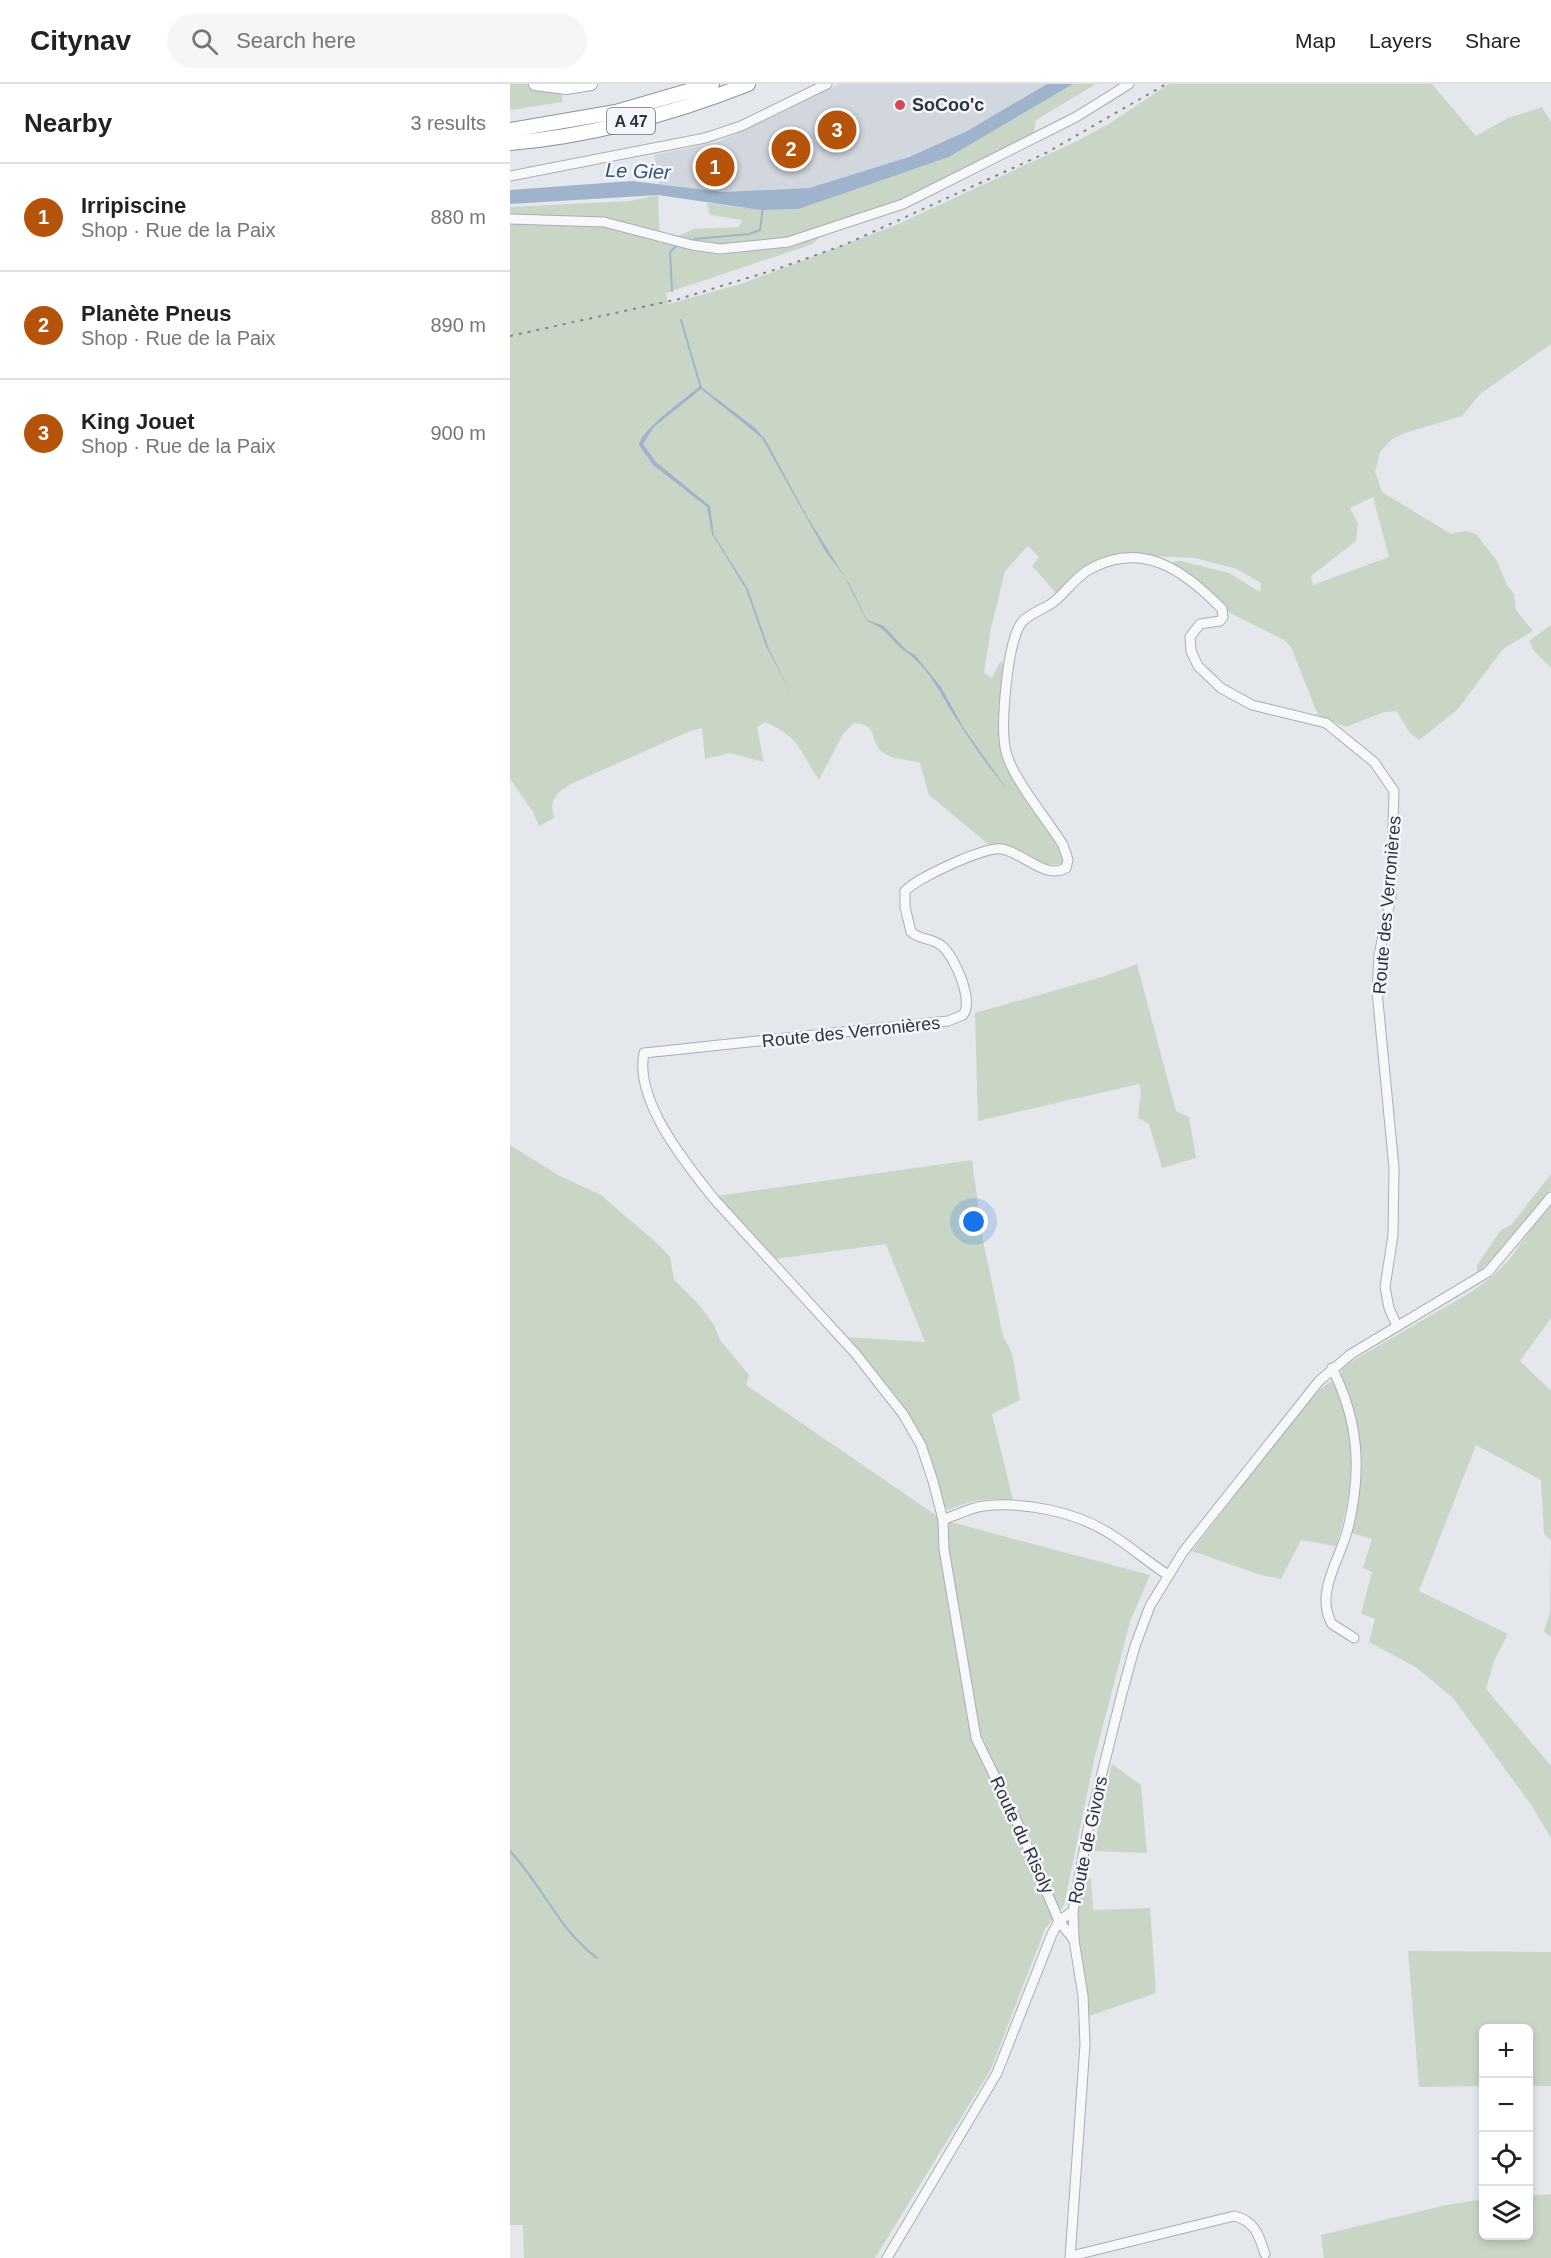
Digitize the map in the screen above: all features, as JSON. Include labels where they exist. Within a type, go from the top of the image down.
[{"type":"highway","name":"A 47","points":[[510,130],[616,112],[712,84]]},
{"type":"highway","name":"A 47","points":[[510,143],[581,134],[693,105],[748,84]]},
{"type":"main road","points":[[535,84],[566,88],[591,84]]},
{"type":"street","points":[[510,176],[705,138],[741,126],[827,84]]},
{"type":"street","points":[[510,219],[604,222],[692,245],[720,249],[788,242],[903,204],[1076,117],[1129,84]]},
{"type":"street","name":"Route des Verronières","points":[[943,1520],[927,1462],[903,1414],[855,1353],[708,1191],[656,1114],[645,1085],[642,1061],[644,1053],[810,1038],[948,1021],[963,1016],[967,1005],[954,961],[936,942],[911,932],[905,891],[948,867],[995,849],[1005,849],[1052,871],[1066,868],[1068,860],[1065,849],[1006,753],[1004,730],[1010,650],[1023,621],[1054,602],[1081,576],[1100,565],[1123,559],[1147,559],[1168,565],[1195,582],[1222,609],[1223,613],[1220,621],[1200,624],[1190,637],[1191,651],[1204,674],[1221,688],[1252,705],[1326,723],[1374,762],[1394,791],[1391,888],[1379,955],[1377,991],[1394,1168],[1393,1235],[1385,1287],[1389,1308],[1397,1326]]},
{"type":"street","name":"Route de Givors","points":[[1071,2257],[1085,2044],[1083,1996],[1072,1911],[1088,1829],[1135,1646],[1150,1606],[1168,1575],[1287,1420],[1332,1368],[1397,1326],[1464,1289],[1496,1265],[1551,1197]]},
{"type":"street","points":[[1332,1368],[1353,1419],[1357,1463],[1348,1529],[1326,1590],[1327,1606],[1332,1624],[1354,1638]]},
{"type":"street","points":[[943,1520],[981,1507],[1007,1505],[1056,1512],[1086,1521],[1112,1535],[1168,1575]]},
{"type":"street","name":"Route du Risoly","points":[[943,1520],[944,1549],[976,1738],[1017,1822],[1059,1920],[1074,1940]]},
{"type":"street","points":[[887,2258],[997,2073],[1059,1920],[1072,1911]]},
{"type":"street","points":[[1071,2257],[1234,2216],[1248,2219],[1259,2234],[1265,2254]]},
{"type":"shaded area","points":[[840,84],[1047,84],[967,131],[909,157],[809,188],[723,192],[659,184],[654,155],[718,142]]},
{"type":"green space","points":[[510,84],[558,84],[563,102],[510,110]]},
{"type":"green space","points":[[1073,84],[1096,84],[1036,120],[1034,134],[891,205],[832,224],[813,244],[666,293],[668,304],[744,283],[896,225],[1077,141],[1107,125],[1169,84],[1432,84],[1476,136],[1508,118],[1542,107],[1551,122],[1551,344],[1480,394],[1462,416],[1405,433],[1391,440],[1380,452],[1375,472],[1382,492],[1451,534],[1465,531],[1476,534],[1497,561],[1507,585],[1514,594],[1516,610],[1533,631],[1503,649],[1457,710],[1419,740],[1409,732],[1397,711],[1384,712],[1346,727],[1318,715],[1291,647],[1284,640],[1230,613],[1173,564],[1175,561],[1181,561],[1229,573],[1260,592],[1261,583],[1237,569],[1195,558],[1129,555],[1103,560],[1059,596],[1032,566],[1039,557],[1028,546],[1005,571],[991,628],[984,673],[992,678],[1000,662],[1004,663],[999,729],[1001,746],[1060,848],[1064,859],[1061,864],[1046,865],[1007,845],[988,844],[929,795],[920,763],[886,755],[875,743],[871,730],[862,724],[854,723],[843,734],[819,780],[793,739],[765,722],[757,727],[764,762],[729,753],[705,759],[702,728],[688,732],[561,790],[553,801],[554,818],[539,826],[533,812],[510,779],[510,207],[630,201],[658,195],[660,244],[694,229],[739,227],[742,220],[710,215],[707,203],[760,210],[799,209],[949,157]],"holes":[[[1373,497],[1389,557],[1313,585],[1311,576],[1356,541],[1358,524],[1350,508]]]},
{"type":"green space","points":[[1551,625],[1551,668],[1534,651],[1529,641]]},
{"type":"green space","points":[[1137,964],[1176,1111],[1189,1117],[1196,1158],[1162,1168],[1149,1124],[1138,1118],[1141,1090],[1139,1084],[978,1121],[975,1013],[1102,977]]},
{"type":"green space","points":[[510,1145],[558,1175],[601,1195],[659,1245],[670,1257],[674,1280],[701,1307],[714,1325],[720,1340],[749,1375],[746,1385],[943,1520],[1150,1575],[1130,1622],[1095,1756],[1064,1905],[1045,1929],[991,2069],[875,2258],[524,2258],[523,2225],[510,2225]]},
{"type":"green space","points":[[972,1160],[983,1240],[1003,1336],[1012,1353],[1020,1400],[992,1414],[1013,1500],[980,1500],[948,1510],[940,1495],[923,1440],[911,1418],[884,1381],[843,1337],[925,1342],[886,1244],[775,1259],[716,1196]]},
{"type":"green space","points":[[1551,1174],[1551,1189],[1496,1255],[1477,1274],[1477,1265],[1501,1230],[1511,1225]]},
{"type":"green space","points":[[1551,1201],[1551,1318],[1520,1361],[1551,1391],[1551,1541],[1544,1534],[1541,1480],[1476,1445],[1419,1591],[1508,1634],[1494,1661],[1486,1689],[1551,1766],[1551,1838],[1532,1806],[1453,1698],[1417,1668],[1369,1642],[1375,1619],[1361,1614],[1372,1572],[1363,1568],[1372,1539],[1349,1532],[1357,1488],[1359,1453],[1355,1419],[1341,1376],[1342,1369],[1347,1364],[1473,1291],[1493,1276],[1509,1260]]},
{"type":"green space","points":[[1331,1381],[1342,1398],[1348,1417],[1352,1461],[1346,1506],[1336,1546],[1301,1540],[1281,1579],[1261,1575],[1192,1551],[1280,1437],[1317,1392]]},
{"type":"green space","points":[[1551,1541],[1551,1637],[1544,1632],[1550,1612]]},
{"type":"green space","points":[[1112,1764],[1141,1785],[1147,1853],[1093,1851]]},
{"type":"green space","points":[[1091,1878],[1093,1910],[1150,1908],[1156,1993],[1089,2016],[1078,1938],[1077,1912],[1081,1879]]},
{"type":"green space","points":[[1408,1951],[1551,1952],[1551,2086],[1533,2086],[1533,2024],[1479,2024],[1479,2086],[1419,2087]]},
{"type":"green space","points":[[1551,2194],[1551,2258],[1324,2258],[1321,2235],[1442,2206],[1479,2200],[1479,2240],[1533,2240],[1533,2196]]},
{"type":"water","points":[[1047,84],[1073,84],[949,157],[799,209],[760,210],[658,195],[510,204],[510,190],[632,181],[723,192],[809,188],[909,157],[967,131]]},
{"type":"water","points":[[700,386],[754,427],[765,439],[808,518],[851,587],[867,620],[884,626],[906,650],[915,655],[941,687],[963,727],[1007,789],[973,745],[934,682],[921,666],[885,632],[867,621],[844,576],[824,549],[762,438],[701,389],[654,427],[643,444],[656,462],[710,506],[714,535],[748,589],[769,649],[791,694],[766,646],[746,589],[712,534],[707,507],[653,465],[639,445],[647,431]]},
{"type":"waterway","points":[[694,239],[749,234],[760,230],[763,207]]},
{"type":"waterway","points":[[672,291],[670,252],[677,245]]},
{"type":"waterway","points":[[681,320],[701,388]]},
{"type":"waterway","points":[[510,1851],[571,1934],[597,1958]]},
{"type":"railway","points":[[510,336],[679,299],[777,269],[844,245],[1048,152],[1166,84]]},
{"type":"place","name":"SoCoo'c","points":[[900,105]]},
{"type":"place","name":"King Jouet","points":[[837,130]]},
{"type":"place","name":"Planète Pneus","points":[[791,149]]},
{"type":"place","name":"Irripiscine","points":[[715,167]]},
{"type":"water label","name":"Le Gier","points":[[638,171]]}]
